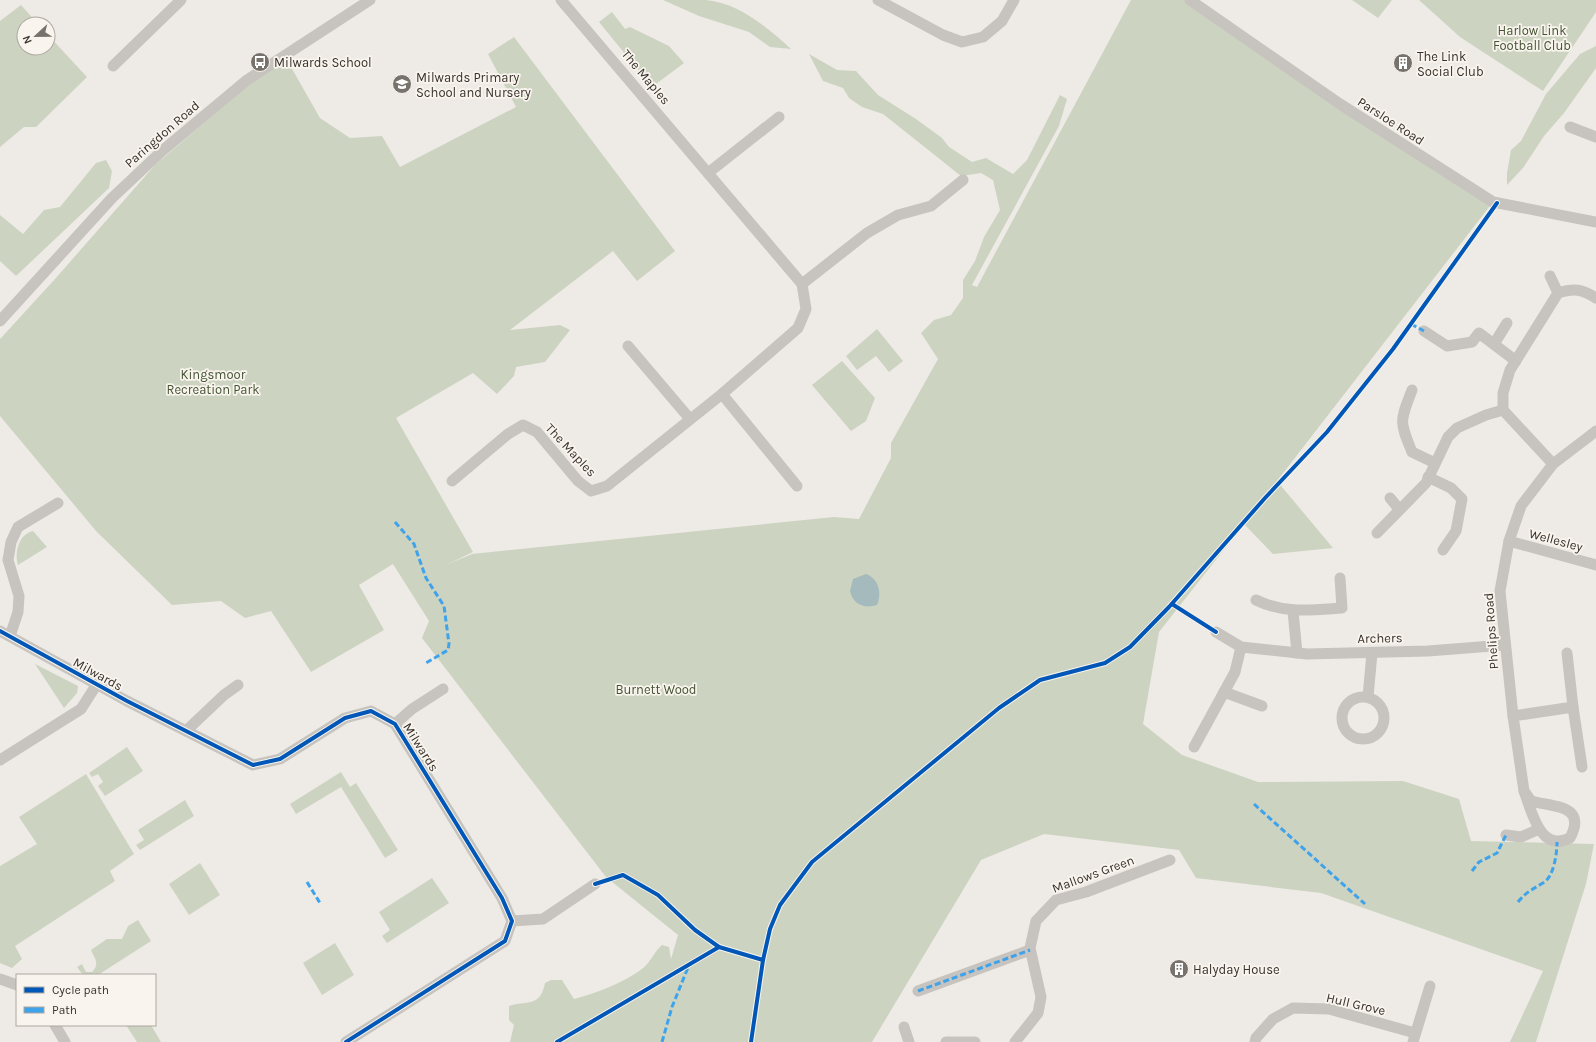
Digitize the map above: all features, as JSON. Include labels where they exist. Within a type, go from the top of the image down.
[{"type":"street","points":[[113,66],[181,0]]},
{"type":"street","name":"The Maples","points":[[452,481],[508,434],[523,425],[537,432],[578,481],[591,491],[607,486],[722,394],[798,328],[806,309],[802,284],[561,0]]},
{"type":"street","points":[[878,0],[943,35],[962,42],[983,37],[1002,21],[1014,0]]},
{"type":"street","name":"Parsloe Road","points":[[1190,0],[1340,104],[1493,202],[1596,222]]},
{"type":"street","name":"Paringdon Road","points":[[0,321],[112,198],[162,151],[247,80],[364,2]]},
{"type":"street","points":[[708,173],[778,117]]},
{"type":"street","points":[[1570,127],[1596,137]]},
{"type":"street","points":[[802,284],[867,233],[898,215],[932,206],[963,180]]},
{"type":"street","points":[[1550,276],[1558,293]]},
{"type":"street","points":[[1553,464],[1504,410],[1505,383],[1516,361],[1558,293],[1567,291],[1584,291],[1596,298]]},
{"type":"street","points":[[1494,344],[1507,323]]},
{"type":"street","points":[[1424,331],[1447,346],[1472,342],[1478,333],[1516,361]]},
{"type":"street","points":[[628,346],[690,419]]},
{"type":"street","points":[[1412,390],[1402,415],[1403,429],[1412,452],[1435,463]]},
{"type":"street","points":[[722,394],[797,486]]},
{"type":"street","points":[[1376,533],[1426,483],[1448,437],[1457,428],[1486,415],[1504,410]]},
{"type":"street","name":"Phelips Road","points":[[1539,829],[1524,791],[1504,646],[1500,591],[1508,541],[1521,506],[1553,464],[1596,432]]},
{"type":"street","points":[[1428,477],[1451,488],[1462,498],[1456,531],[1443,550]]},
{"type":"street","points":[[1390,498],[1399,509]]},
{"type":"street","name":"Milwards","points":[[58,502],[18,527],[11,542],[8,560],[19,596],[18,612],[5,633],[97,684],[253,765],[280,759],[346,718],[371,711],[396,724],[502,898],[512,921]]},
{"type":"street","name":"Wellesley","points":[[1508,541],[1596,565]]},
{"type":"street","points":[[1256,600],[1269,607],[1293,611],[1342,608],[1340,578]]},
{"type":"street","points":[[1293,611],[1297,653]]},
{"type":"street","points":[[1194,747],[1235,672],[1241,647],[1216,632]]},
{"type":"street","name":"Archers","points":[[1241,647],[1307,654],[1428,651],[1504,646]]},
{"type":"street","points":[[1368,697],[1372,652]]},
{"type":"street","points":[[1567,653],[1582,767]]},
{"type":"street","name":"Milwards","points":[[0,760],[81,709],[97,684]]},
{"type":"street","points":[[187,730],[224,695],[238,685]]},
{"type":"street","name":"Milwards","points":[[396,724],[412,708],[443,689]]},
{"type":"street","points":[[1224,692],[1262,706]]},
{"type":"street","points":[[1513,716],[1574,708]]},
{"type":"street","points":[[1506,835],[1522,837],[1539,829],[1547,838],[1557,842],[1562,842],[1570,838],[1574,830],[1574,817],[1565,808],[1531,801],[1524,791]]},
{"type":"street","name":"Mallows Green","points":[[1015,1042],[1038,1013],[1041,997],[1030,950],[1036,921],[1056,900],[1086,892],[1170,860]]},
{"type":"street","points":[[346,1042],[505,941],[512,921],[543,919],[595,884]]},
{"type":"street","points":[[918,991],[1030,950]]},
{"type":"street","points":[[0,979],[16,985]]},
{"type":"street","name":"Hull Grove","points":[[1255,1042],[1256,1038],[1273,1019],[1293,1008],[1329,1009],[1414,1038],[1430,986]]},
{"type":"street","points":[[56,1026],[65,1042]]},
{"type":"street","points":[[904,1027],[910,1042]]},
{"type":"street","points":[[946,1042],[975,1042]]},
{"type":"green space","points":[[663,0],[706,0],[730,6],[763,25],[791,49],[770,47],[749,32],[699,16]]},
{"type":"green space","points":[[1131,0],[1190,0],[1493,202],[1277,481],[1333,548],[1273,554],[1244,524],[1159,632],[1143,724],[1182,755],[1258,782],[1403,781],[1459,799],[1471,841],[1594,844],[1586,884],[1536,1042],[1510,1042],[1543,971],[1321,893],[1196,878],[1179,850],[1044,834],[981,860],[872,1042],[510,1042],[514,1025],[509,1020],[509,1006],[536,1000],[543,991],[545,983],[551,980],[562,980],[574,999],[601,991],[627,979],[642,969],[662,945],[669,947],[671,959],[678,935],[606,877],[422,638],[429,621],[393,564],[359,585],[384,630],[311,672],[271,611],[245,618],[221,601],[172,605],[96,531],[0,416],[0,339],[155,165],[264,72],[287,60],[320,118],[350,138],[382,136],[400,167],[516,107],[488,54],[514,37],[675,251],[637,281],[613,251],[510,330],[560,325],[570,330],[545,362],[516,367],[514,376],[497,394],[473,373],[396,418],[473,552],[448,564],[472,554],[834,517],[859,519],[891,458],[891,443],[938,359],[921,333],[934,320],[951,315],[963,298],[963,280],[975,261],[984,237],[1000,210],[993,180],[981,173],[961,176],[883,114],[862,107],[849,98],[843,88],[823,81],[809,54],[837,70],[856,71],[878,95],[916,119],[942,138],[949,147],[972,162],[986,158],[1013,174],[1027,160],[1060,95],[1067,99],[1059,126],[972,285],[977,287]]},
{"type":"green space","points":[[1352,0],[1392,0],[1378,18]]},
{"type":"green space","name":"Harlow Link Football Club","points":[[1419,0],[1596,0],[1596,12],[1543,91],[1460,37]]},
{"type":"green space","points":[[21,5],[31,16],[16,16],[16,56],[56,56],[56,44],[87,77],[36,127],[24,127],[0,147],[0,21]]},
{"type":"green space","points":[[612,12],[625,29],[630,27],[669,46],[684,63],[652,87],[599,22]]},
{"type":"green space","points":[[1596,46],[1596,68],[1564,113],[1544,136],[1523,168],[1507,185],[1507,173],[1511,150],[1521,141],[1546,94],[1580,54]]},
{"type":"green space","points":[[106,160],[112,171],[109,188],[16,276],[0,261],[0,215],[23,234],[44,210],[60,207],[96,163]]},
{"type":"green space","points":[[877,329],[903,361],[889,372],[876,356],[857,370],[846,356]]},
{"type":"green space","points":[[842,361],[875,398],[866,421],[851,431],[812,385]]},
{"type":"green space","points":[[33,531],[47,547],[18,565],[17,549],[19,544],[24,536]]},
{"type":"green space","points":[[35,664],[78,686],[77,693],[64,708]]},
{"type":"green space","points":[[127,747],[143,771],[105,796],[98,786],[103,782],[98,774],[92,777],[89,773]]},
{"type":"green space","points":[[341,772],[350,787],[356,783],[398,850],[385,858],[341,787],[296,814],[290,804]]},
{"type":"green space","points":[[86,774],[134,854],[110,871],[115,881],[15,946],[22,959],[12,968],[0,963],[0,866],[37,844],[19,817]]},
{"type":"green space","points":[[185,800],[194,816],[140,850],[136,845],[144,840],[138,830]]},
{"type":"green space","points":[[200,863],[220,895],[189,915],[169,884]]},
{"type":"green space","points":[[432,878],[449,903],[387,943],[382,936],[390,930],[379,912]]},
{"type":"green space","points":[[138,920],[151,941],[100,974],[82,974],[77,967],[82,964],[86,972],[92,972],[96,966],[96,961],[91,950],[107,939],[122,939],[128,926]]},
{"type":"green space","points":[[335,943],[354,975],[322,995],[303,963]]},
{"type":"green space","points":[[127,1026],[152,1026],[161,1042],[137,1042]]},
{"type":"shaded area","points":[[866,574],[877,583],[879,596],[877,605],[860,605],[854,600],[850,591],[853,579]]},
{"type":"marked path","points":[[1411,324],[1424,331]]},
{"type":"marked path","points":[[395,522],[414,544],[426,578],[444,606],[449,644],[448,650],[426,663]]},
{"type":"marked path","points":[[1254,804],[1365,904]]},
{"type":"marked path","points":[[1472,871],[1479,862],[1497,853],[1506,835]]},
{"type":"marked path","points":[[1518,902],[1527,893],[1543,883],[1550,876],[1555,858],[1557,842]]},
{"type":"marked path","points":[[307,882],[320,903]]},
{"type":"marked path","points":[[918,991],[1030,950]]},
{"type":"marked path","points":[[662,1042],[672,1007],[689,965]]},
{"type":"cycle path","points":[[751,1042],[763,960],[770,929],[780,905],[812,862],[999,708],[1040,680],[1105,663],[1130,647],[1169,607],[1265,498],[1327,432],[1393,349],[1497,203]]},
{"type":"cycle path","points":[[1172,604],[1216,632]]},
{"type":"cycle path","points":[[0,631],[127,701],[253,765],[280,759],[345,718],[371,711],[395,724],[502,898],[512,921],[505,941],[346,1042]]},
{"type":"cycle path","points":[[595,884],[623,875],[658,895],[695,930],[719,947],[763,960]]},
{"type":"cycle path","points":[[557,1042],[719,947]]},
{"type":"place","name":"Milwards School","points":[[260,62]]},
{"type":"place","name":"The Link Social Club","points":[[1403,63]]},
{"type":"place","name":"Milwards Primary School and Nursery","points":[[402,84]]},
{"type":"place","name":"Halyday House","points":[[1179,969]]},
{"type":"park label","name":"Kingsmoor Recreation Park","points":[[213,382]]},
{"type":"park label","name":"Burnett Wood","points":[[656,689]]}]
